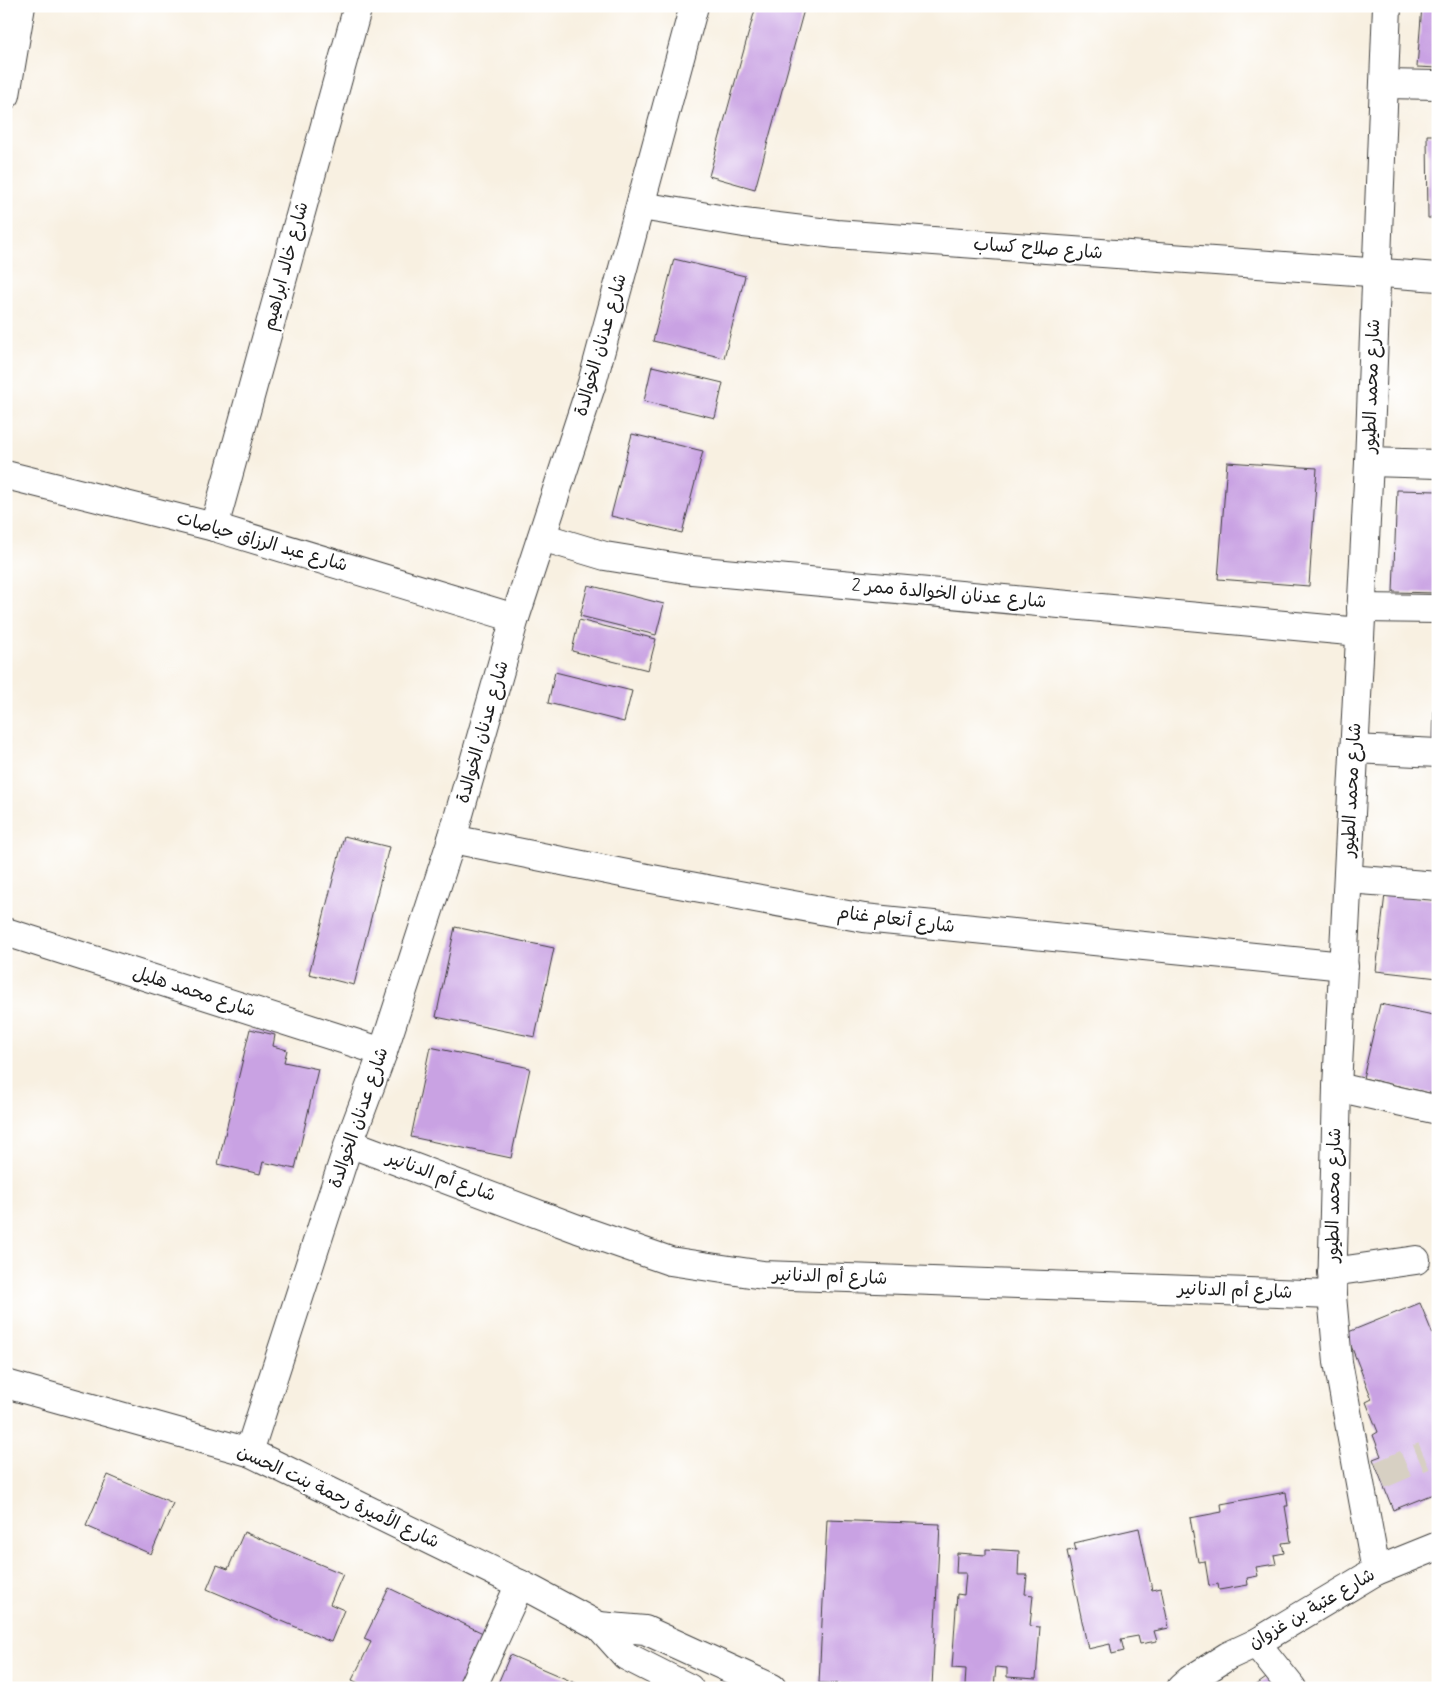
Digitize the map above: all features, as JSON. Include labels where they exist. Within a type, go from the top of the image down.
[{"type":"street","points":[[6,95],[22,6]]},
{"type":"street","name":"شارع خالد ابراهيم","points":[[214,526],[358,6]]},
{"type":"street","name":"شارع عدنان الخوالدة","points":[[249,1452],[349,1143],[383,1052],[452,839],[515,618],[592,382],[694,6]]},
{"type":"street","name":"شارع محمد الطيور","points":[[1376,1571],[1370,1480],[1338,1362],[1332,1284],[1337,1087],[1369,462],[1387,6]]},
{"type":"street","points":[[1384,84],[1438,85]]},
{"type":"street","name":"شارع صلاح كساب","points":[[641,206],[744,223],[836,234],[1438,277]]},
{"type":"street","points":[[1369,462],[1438,464]]},
{"type":"street","name":"شارع عبد الرزاق حياصات","points":[[6,475],[214,526],[515,618]]},
{"type":"street","name":"شارع عدنان الخوالدة ممر 2","points":[[542,537],[605,556],[692,570],[1361,620],[1438,610]]},
{"type":"street","points":[[1354,749],[1438,753]]},
{"type":"street","name":"شارع أنعام غنام","points":[[452,839],[652,879],[864,918],[1344,966]]},
{"type":"street","points":[[1349,874],[1438,876]]},
{"type":"street","points":[[1349,874],[1438,886]]},
{"type":"street","name":"شارع محمد هليل","points":[[6,932],[383,1052]]},
{"type":"street","points":[[1337,1087],[1438,1110]]},
{"type":"street","name":"شارع أم الدنانير","points":[[349,1143],[578,1229],[670,1261],[763,1276],[1332,1284],[1416,1260]]},
{"type":"street","name":"شارع الأميرة رحمة بنت الحسن","points":[[6,1384],[249,1452],[520,1584],[599,1626],[626,1656],[689,1688]]},
{"type":"street","name":"شارع عتبة بن غزوان","points":[[1180,1685],[1228,1656],[1256,1643],[1376,1571],[1438,1546]]},
{"type":"street","points":[[472,1688],[520,1584]]},
{"type":"street","name":"شارع الأميرة رحمة بنت الحسن","points":[[599,1626],[645,1630],[763,1686]]},
{"type":"street","points":[[1256,1643],[1292,1688]]},
{"type":"building","points":[[756,6],[805,6],[755,189],[709,176]]},
{"type":"building","points":[[1422,6],[1438,6],[1438,68],[1417,67]]},
{"type":"building","points":[[1427,135],[1438,135],[1438,218],[1428,218]]},
{"type":"building","points":[[674,259],[745,276],[724,358],[653,341]]},
{"type":"building","points":[[652,366],[723,383],[715,418],[644,401]]},
{"type":"building","points":[[632,434],[703,451],[682,533],[611,516]]},
{"type":"building","points":[[1227,462],[1317,468],[1309,586],[1218,579]]},
{"type":"building","points":[[1397,490],[1438,491],[1438,593],[1393,592]]},
{"type":"building","points":[[588,585],[664,604],[656,635],[580,616]]},
{"type":"building","points":[[579,620],[656,639],[648,670],[572,651]]},
{"type":"building","points":[[1435,645],[1438,645],[1438,745],[1433,744]]},
{"type":"building","points":[[555,672],[632,691],[624,722],[548,703]]},
{"type":"building","points":[[344,836],[389,847],[354,985],[309,974]]},
{"type":"building","points":[[1385,894],[1438,900],[1438,978],[1376,971]]},
{"type":"building","points":[[455,927],[554,948],[535,1037],[436,1017]]},
{"type":"building","points":[[1380,1004],[1438,1016],[1438,1095],[1363,1078]]},
{"type":"building","points":[[250,1029],[275,1035],[273,1046],[287,1050],[284,1062],[318,1069],[295,1169],[263,1162],[260,1174],[218,1164]]},
{"type":"building","points":[[430,1047],[530,1068],[511,1158],[411,1137]]},
{"type":"building","points":[[1420,1303],[1438,1347],[1438,1492],[1393,1510],[1373,1459],[1381,1456],[1373,1435],[1378,1432],[1366,1402],[1372,1399],[1346,1333]]},
{"type":"building","points":[[108,1475],[173,1503],[151,1554],[86,1526]]},
{"type":"building","points":[[1286,1492],[1288,1506],[1285,1506],[1291,1542],[1282,1543],[1284,1553],[1274,1555],[1276,1564],[1256,1567],[1258,1576],[1247,1578],[1248,1585],[1219,1590],[1218,1584],[1209,1586],[1205,1561],[1198,1562],[1190,1518],[1222,1512],[1221,1504]]},
{"type":"building","points":[[827,1520],[940,1524],[932,1687],[819,1683]]},
{"type":"building","points":[[1139,1528],[1152,1590],[1161,1588],[1169,1628],[1154,1631],[1157,1641],[1140,1644],[1138,1636],[1121,1639],[1124,1651],[1112,1654],[1110,1644],[1088,1649],[1067,1551],[1076,1550],[1074,1543]]},
{"type":"building","points":[[244,1532],[343,1574],[330,1604],[344,1610],[331,1642],[207,1589],[217,1565],[228,1569]]},
{"type":"building","points":[[986,1549],[1019,1551],[1018,1575],[1027,1575],[1025,1594],[1033,1595],[1030,1626],[1040,1627],[1036,1679],[1007,1677],[1007,1668],[996,1667],[994,1687],[965,1685],[966,1669],[952,1668],[957,1594],[964,1595],[966,1573],[956,1573],[957,1553],[986,1555]]},
{"type":"building","points":[[389,1588],[487,1635],[462,1688],[369,1688],[352,1680],[371,1642],[364,1639]]},
{"type":"building","points":[[510,1655],[587,1688],[496,1688]]},
{"type":"building","points":[[1269,1676],[1277,1688],[1252,1688]]},
{"type":"tunnel","points":[[1380,1475],[1424,1456]]}]
